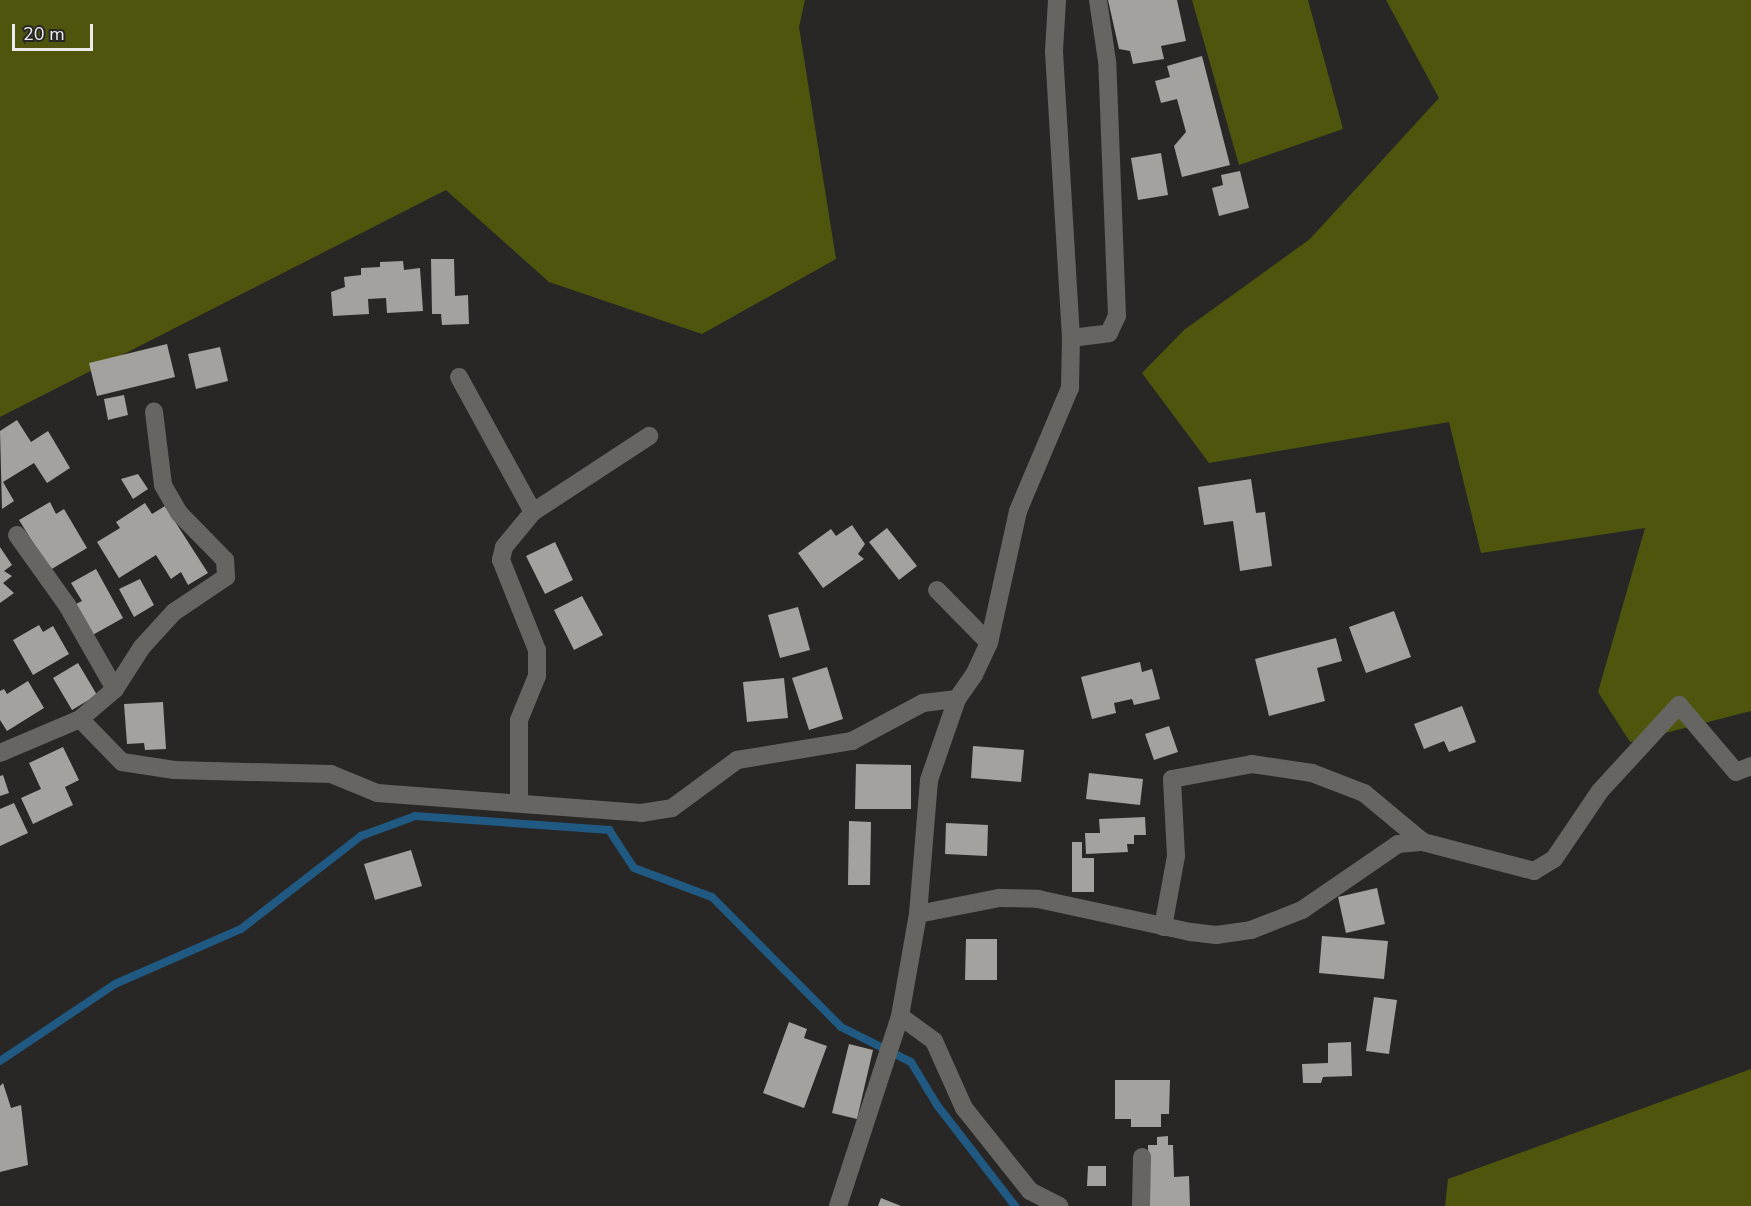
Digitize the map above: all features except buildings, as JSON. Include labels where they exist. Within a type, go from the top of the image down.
[{"type":"street","points":[[838,1206],[900,1016],[918,914],[929,780],[957,699],[974,675],[989,643],[1018,511],[1070,388],[1071,338],[1054,51],[1057,0]]},
{"type":"street","points":[[1071,338],[1109,333],[1117,316],[1107,61],[1098,0]]},
{"type":"street","points":[[459,377],[533,512]]},
{"type":"street","points":[[0,753],[80,719],[115,689],[142,647],[174,612],[226,577],[225,560],[179,513],[163,484],[154,412]]},
{"type":"street","points":[[519,802],[519,720],[537,676],[537,650],[501,560],[504,547],[533,512],[649,436]]},
{"type":"street","points":[[17,535],[67,605],[115,689]]},
{"type":"street","points":[[937,590],[989,643]]},
{"type":"street","points":[[80,719],[122,762],[174,770],[331,774],[377,793],[641,813],[672,808],[736,760],[852,741],[923,703],[957,699]]},
{"type":"street","points":[[918,914],[999,898],[1038,899],[1163,927],[1216,935],[1251,930],[1302,910],[1398,844],[1423,842],[1534,871],[1554,859],[1600,791],[1679,705],[1736,772],[1751,766]]},
{"type":"street","points":[[1163,927],[1176,856],[1172,779],[1252,764],[1312,773],[1364,793],[1423,842]]},
{"type":"street","points":[[900,1016],[934,1041],[964,1108],[1030,1191],[1059,1206]]},
{"type":"street","points":[[1142,1157],[1142,1206]]},
{"type":"green space","points":[[0,0],[805,0],[799,27],[836,259],[702,334],[549,282],[446,190],[0,417]]},
{"type":"green space","points":[[1192,0],[1308,0],[1343,129],[1239,165]]},
{"type":"green space","points":[[1386,0],[1751,0],[1751,711],[1630,742],[1598,692],[1645,528],[1481,553],[1449,422],[1209,463],[1142,373],[1184,330],[1310,239],[1439,98]]},
{"type":"green space","points":[[1751,1069],[1751,1206],[1445,1206],[1448,1179]]},
{"type":"waterway","points":[[0,1061],[115,984],[241,929],[361,836],[415,816],[609,830],[634,868],[712,897],[841,1027],[911,1062],[937,1105],[1015,1206]]}]
